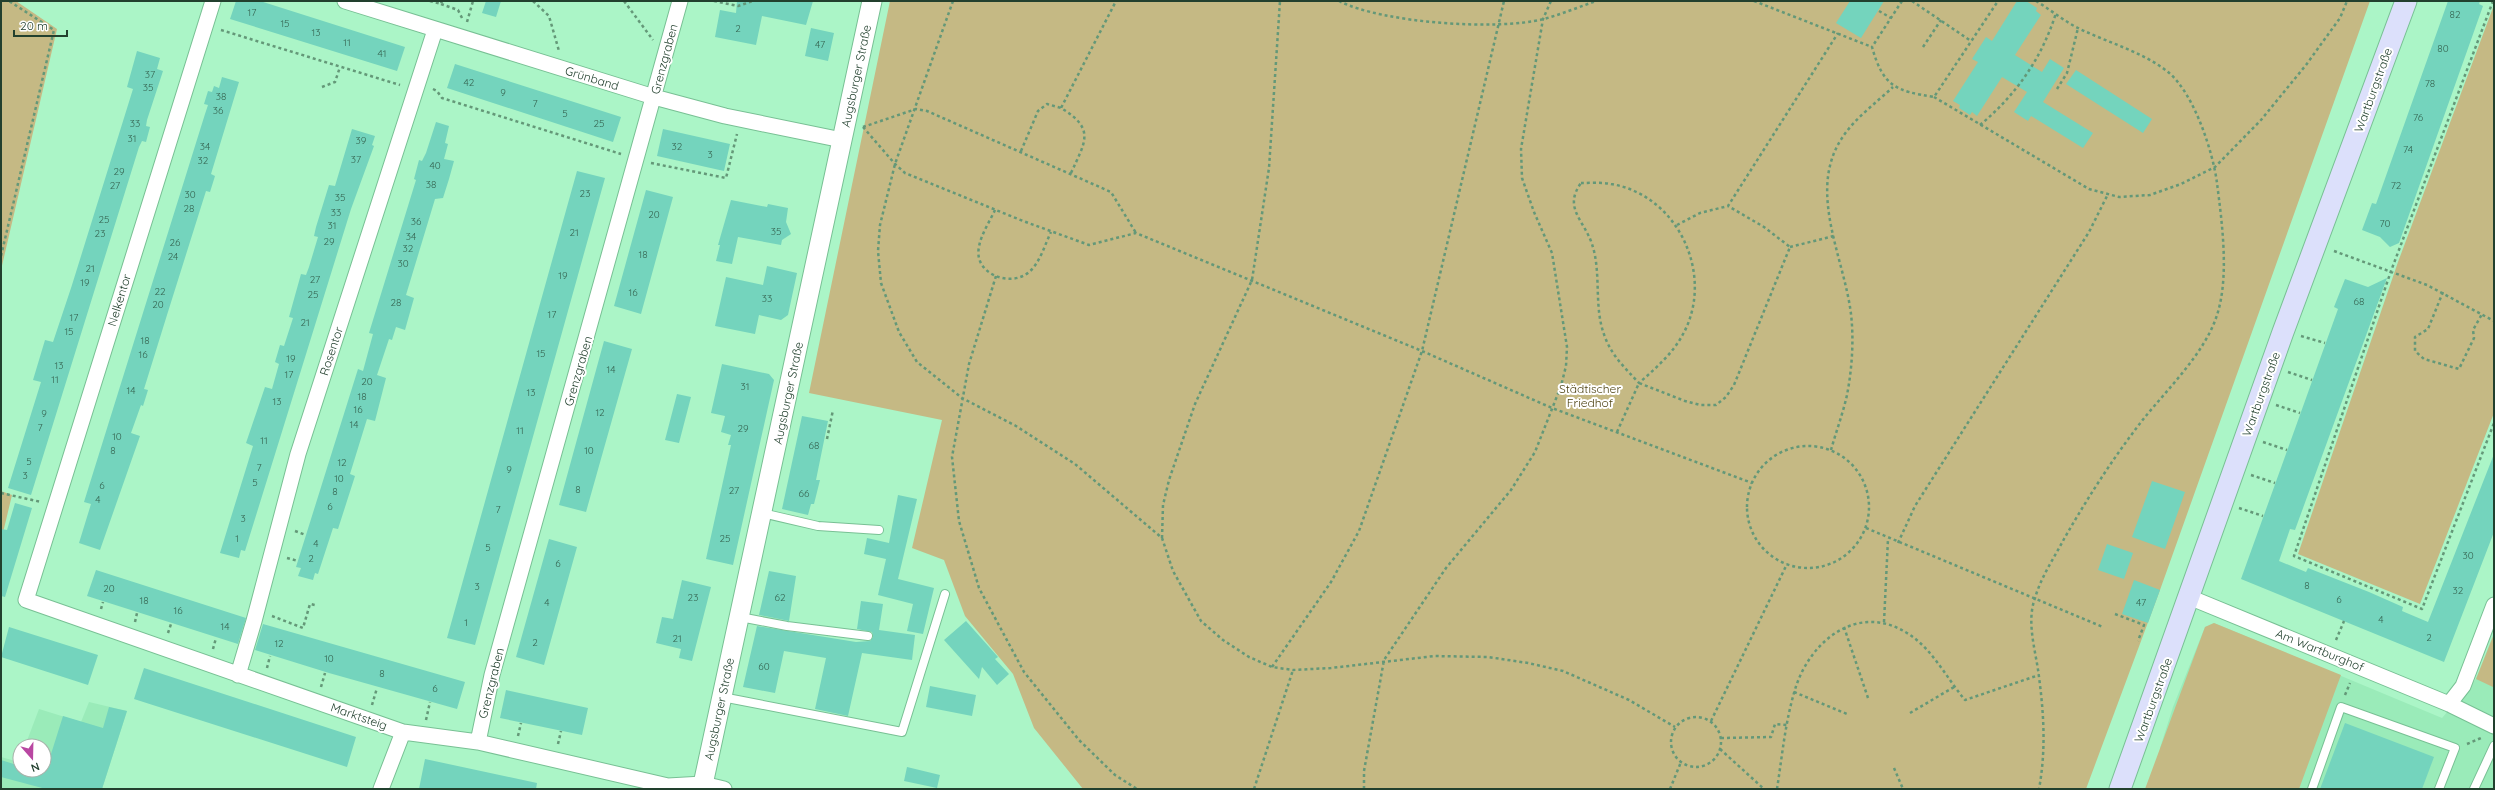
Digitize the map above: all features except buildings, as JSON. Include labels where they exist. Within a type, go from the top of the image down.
[{"type":"main road","name":"Wartburgstraße","points":[[2120,789],[2283,332],[2406,1]]},
{"type":"street","name":"Nelkentor","points":[[26,600],[213,1]]},
{"type":"street","name":"Grünband","points":[[345,1],[654,97],[741,120],[842,140]]},
{"type":"street","name":"Augsburger Straße","points":[[702,787],[872,1]]},
{"type":"street","name":"Grenzgraben","points":[[478,742],[492,675],[654,97],[678,2]]},
{"type":"street","name":"Rosentor","points":[[238,675],[257,610],[298,454],[435,30]]},
{"type":"street","name":"Am Wartburghof","points":[[2189,597],[2331,654],[2449,704],[2489,731]]},
{"type":"street","name":"Marktsteig","points":[[26,600],[403,732],[478,742],[668,786],[702,787]]},
{"type":"street","points":[[2449,704],[2463,686],[2494,605]]},
{"type":"street","points":[[381,789],[403,732]]},
{"type":"street","points":[[702,787],[724,789]]},
{"type":"lane","points":[[762,513],[818,526],[879,530]]},
{"type":"lane","points":[[722,697],[902,732],[945,594]]},
{"type":"lane","points":[[740,616],[787,626],[868,636]]},
{"type":"lane","points":[[2312,789],[2341,707],[2455,748],[2440,789]]},
{"type":"lane","points":[[2474,789],[2494,746]]},
{"type":"path","points":[[1,256],[54,30],[9,1]]},
{"type":"path","points":[[430,1],[442,3],[458,10],[466,26],[473,1]]},
{"type":"path","points":[[533,1],[549,16],[563,69]]},
{"type":"path","points":[[624,1],[665,56]]},
{"type":"path","points":[[714,1],[730,3],[738,6],[752,1]]},
{"type":"path","points":[[953,1],[916,109],[895,164],[880,225],[878,251],[881,283],[896,327],[917,362],[962,398],[1016,426],[1075,464],[1162,538]]},
{"type":"path","points":[[1061,108],[1116,1]]},
{"type":"path","points":[[1280,1],[1269,168],[1252,280],[1195,404],[1169,480],[1163,505],[1162,538],[1173,571],[1186,598],[1201,621],[1223,640],[1242,653],[1272,667],[1293,670],[1331,668],[1384,660],[1435,656],[1488,657],[1528,662],[1563,671],[1629,700],[1675,727]]},
{"type":"path","points":[[1339,1],[1377,14],[1418,21],[1499,24],[1543,19],[1596,1]]},
{"type":"path","points":[[1272,667],[1330,582],[1359,531],[1422,351],[1504,1]]},
{"type":"path","points":[[1364,789],[1364,771],[1384,660],[1446,568],[1515,483],[1535,452],[1562,386],[1566,366],[1566,347],[1562,305],[1552,253],[1534,212],[1522,178],[1521,170],[1521,149],[1543,19],[1550,1]]},
{"type":"path","points":[[1754,1],[1872,47]]},
{"type":"path","points":[[1902,1],[1872,47],[1878,69],[1893,87],[1914,94],[1934,97],[2089,190],[2119,197],[2150,195],[2215,167],[2261,120],[2306,65],[2340,18],[2347,1]]},
{"type":"path","points":[[1912,1],[1971,41]]},
{"type":"path","points":[[1934,97],[1998,1]]},
{"type":"path","points":[[2036,1],[2078,28],[2153,62],[2170,74],[2184,92],[2198,118],[2215,167],[2222,220],[2221,300],[2216,320],[2182,373],[2141,423],[2093,492],[2049,566],[2034,598],[2031,621],[2045,730],[2039,789]]},
{"type":"path","points":[[2493,1],[2391,271],[2294,556],[2422,609],[2494,423]]},
{"type":"path","points":[[1879,11],[1890,18]]},
{"type":"path","points":[[1980,125],[2011,95],[2033,64],[2047,41],[2056,13]]},
{"type":"path","points":[[1923,47],[1941,20]]},
{"type":"path","points":[[205,25],[399,86],[405,82],[437,90],[442,98],[618,153]]},
{"type":"path","points":[[2057,89],[2067,74],[2078,28]]},
{"type":"path","points":[[1677,225],[1700,214],[1728,206],[1838,33]]},
{"type":"path","points":[[322,87],[335,82],[340,67]]},
{"type":"path","points":[[1831,450],[1847,395],[1852,355],[1851,315],[1834,236],[1826,186],[1831,160],[1842,137],[1893,87]]},
{"type":"path","points":[[1021,151],[1038,111],[1047,104],[1061,108],[1072,115],[1081,125],[1084,134],[1085,141],[1071,173]]},
{"type":"path","points":[[1136,233],[1111,192],[1071,173],[927,111],[916,109],[863,127],[895,164],[905,173],[995,210],[1089,245],[1136,233],[1422,351],[1552,408],[1752,484]]},
{"type":"path","points":[[650,162],[726,178],[741,120]]},
{"type":"path","points":[[1617,432],[1639,383],[1669,355],[1683,335],[1692,313],[1696,276],[1677,225],[1666,211],[1641,194],[1612,184],[1580,184],[1573,194],[1572,203],[1592,244],[1596,264],[1599,314],[1604,336],[1615,358],[1639,383],[1700,405],[1716,405],[1726,397],[1734,385],[1753,342],[1790,247]]},
{"type":"path","points":[[1898,543],[1915,506],[2089,232],[2108,194]]},
{"type":"path","points":[[1728,206],[1764,227],[1790,247]]},
{"type":"path","points":[[995,210],[979,247],[983,264],[996,276],[1013,279],[1030,272],[1051,232]]},
{"type":"path","points":[[1790,247],[1834,236]]},
{"type":"path","points":[[2351,257],[2443,292],[2494,321]]},
{"type":"path","points":[[996,276],[969,364],[952,457],[954,490],[960,522],[979,588],[1024,672],[1048,705],[1078,740],[1115,775],[1137,789]]},
{"type":"path","points":[[2443,292],[2428,329],[2415,337],[2415,351],[2424,359],[2459,369],[2474,338],[2473,330],[2482,314]]},
{"type":"path","points":[[2283,332],[2326,343]]},
{"type":"path","points":[[2271,366],[2312,380]]},
{"type":"path","points":[[2259,400],[2300,413]]},
{"type":"path","points":[[827,438],[833,410]]},
{"type":"path","points":[[2246,435],[2287,450]]},
{"type":"path","points":[[1812,446],[1831,450],[1847,460],[1860,474],[1868,491],[1870,510],[1866,528],[1856,545],[1842,558],[1824,566],[1805,568],[1787,564],[1770,554],[1757,540],[1749,522],[1747,502],[1752,484],[1762,467],[1776,455],[1794,448],[1812,446]]},
{"type":"path","points":[[2234,469],[2275,483]]},
{"type":"path","points":[[1,493],[55,506]]},
{"type":"path","points":[[2221,503],[2264,516]]},
{"type":"path","points":[[1866,528],[1888,539],[2103,627]]},
{"type":"path","points":[[1884,622],[1888,539]]},
{"type":"path","points":[[1711,721],[1787,564]]},
{"type":"path","points":[[2356,587],[2358,583]]},
{"type":"path","points":[[257,610],[303,628],[310,604],[315,605]]},
{"type":"path","points":[[2115,614],[2144,625],[2138,641]]},
{"type":"path","points":[[2331,654],[2344,621]]},
{"type":"path","points":[[1777,789],[1794,692],[1817,650],[1844,627],[1864,622],[1884,622],[1911,636],[1932,657],[1965,700],[2039,675]]},
{"type":"path","points":[[168,633],[171,624]]},
{"type":"path","points":[[1844,627],[1868,698]]},
{"type":"path","points":[[1254,789],[1293,670]]},
{"type":"path","points":[[1910,713],[1954,687]]},
{"type":"path","points":[[1794,692],[1846,714]]},
{"type":"path","points":[[1696,716],[1711,721],[1719,732],[1721,738],[1720,749],[1711,762],[1704,766],[1696,767],[1681,762],[1675,757],[1670,742],[1675,727],[1681,721],[1696,716]]},
{"type":"path","points":[[1721,738],[1771,737],[1775,724],[1787,725]]},
{"type":"path","points":[[2455,748],[2489,731]]},
{"type":"path","points":[[1720,749],[1764,789]]},
{"type":"path","points":[[1670,789],[1681,762]]},
{"type":"path","points":[[1894,768],[1903,789]]},
{"type":"shaded area","points":[[2214,623],[2442,718],[2476,679],[2494,633],[2494,789],[2283,789],[2160,748],[2173,707],[2205,627]]},
{"type":"shaded area","points":[[89,702],[127,711],[102,789],[1,789],[1,757],[12,760],[12,778],[52,778],[52,738],[28,738],[39,709],[81,722]]},
{"type":"green space","points":[[1,1],[16,1],[57,29],[1,270]]},
{"type":"green space","name":"Städtischer Friedhof","points":[[890,1],[2370,1],[2160,590],[2086,789],[1083,789],[1034,728],[1013,674],[965,616],[944,560],[912,548],[942,420],[809,393]]},
{"type":"green space","points":[[2494,5],[2494,413],[2420,604],[2298,554],[2398,262]]},
{"type":"green space","points":[[1,491],[12,495],[1,541]]},
{"type":"green space","points":[[2214,623],[2341,675],[2299,789],[2145,789],[2205,627]]},
{"type":"green space","points":[[2494,634],[2494,685],[2493,687],[2476,679]]}]
